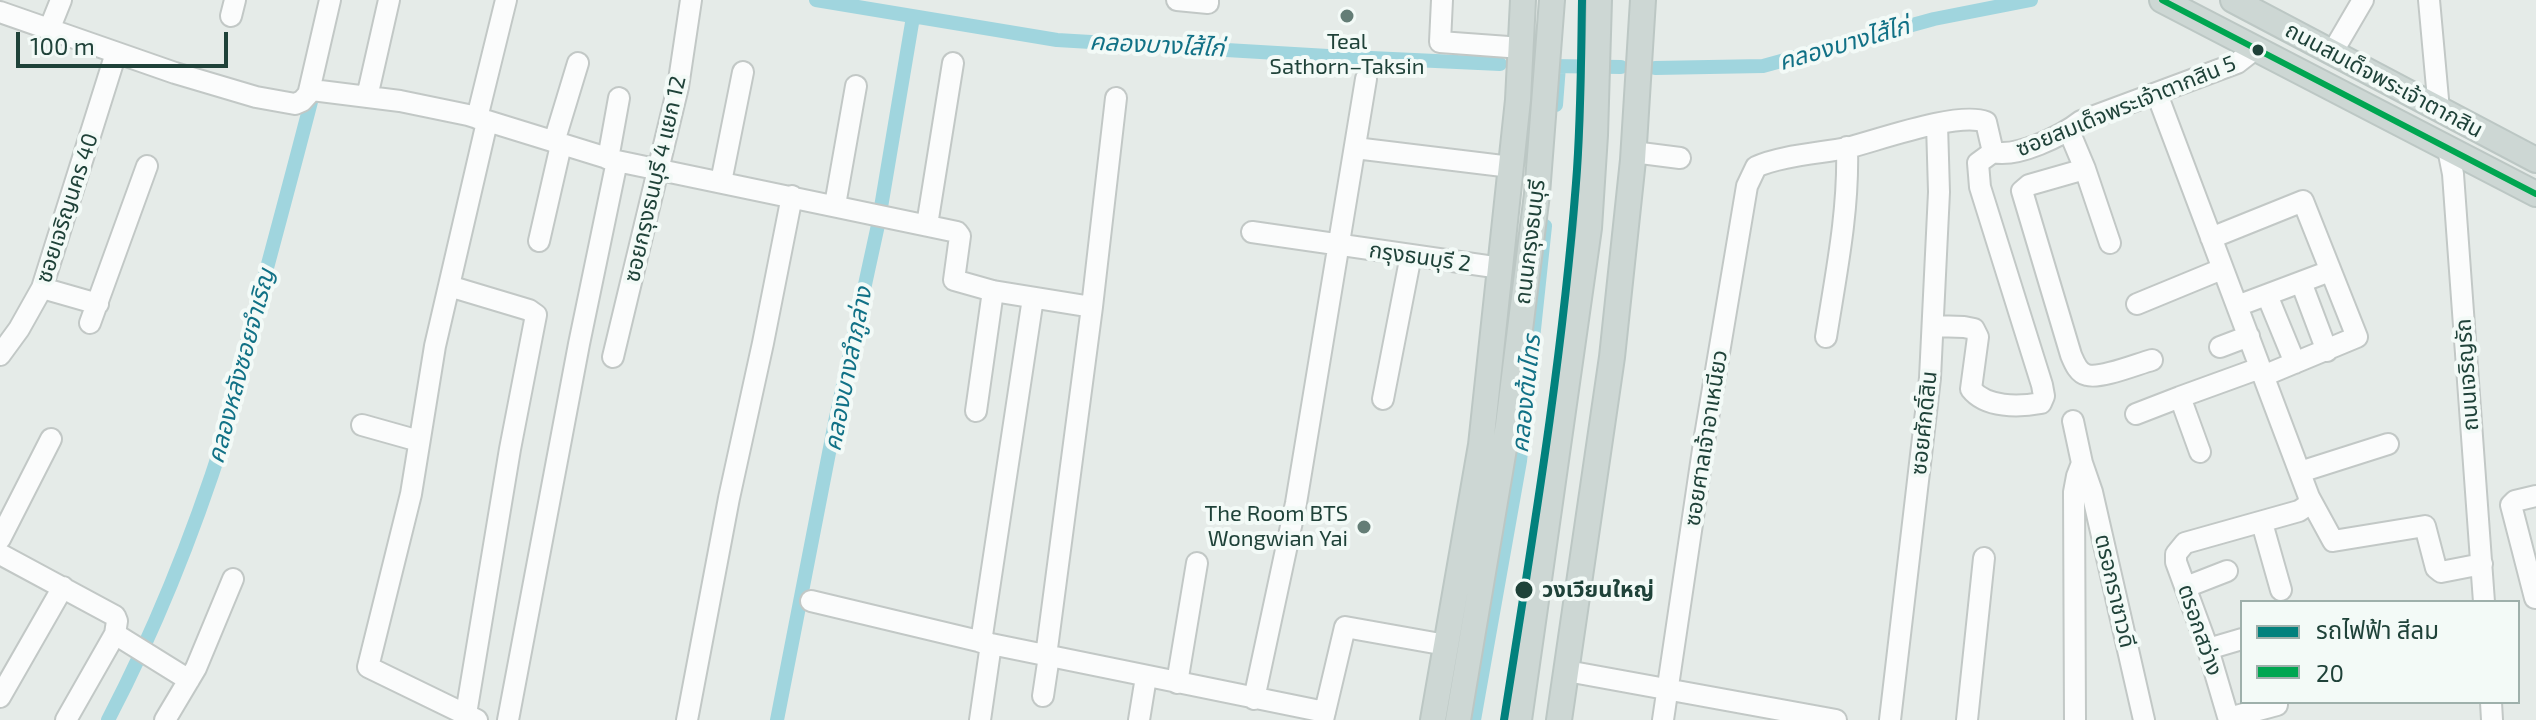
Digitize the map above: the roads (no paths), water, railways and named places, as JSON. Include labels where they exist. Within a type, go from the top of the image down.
[{"type":"main road","name":"ถนนกรุงธนบุรี","points":[[1433,720],[1481,445],[1511,167],[1522,48],[1523,0]]},
{"type":"main road","points":[[1522,48],[1534,0]]},
{"type":"main road","name":"ถนนกรุงธนบุรี","points":[[1458,720],[1508,425],[1537,194],[1552,0]]},
{"type":"main road","points":[[1519,720],[1589,228],[1599,0]]},
{"type":"main road","points":[[1559,720],[1612,357],[1633,152],[1643,25],[1641,0]]},
{"type":"main road","name":"ถนนสมเด็จพระเจ้าตากสิน","points":[[2162,0],[2536,194]]},
{"type":"main road","name":"ถนนสมเด็จพระเจ้าตากสิน","points":[[2233,0],[2536,160]]},
{"type":"main road","points":[[1448,720],[1481,445]]},
{"type":"main road","points":[[1546,720],[1586,534]]},
{"type":"street","points":[[49,30],[61,0]]},
{"type":"street","points":[[0,12],[256,97],[295,104],[315,91],[330,0]]},
{"type":"street","points":[[367,97],[389,0]]},
{"type":"street","points":[[449,286],[529,310],[536,315],[510,449],[472,717],[368,667],[411,494],[435,346],[506,0]]},
{"type":"street","name":"ซอยกรุงธนบุรี 4 แยก 12","points":[[613,357],[678,87],[691,0]]},
{"type":"street","points":[[1177,0],[1208,3],[1208,0]]},
{"type":"street","points":[[1442,0],[1440,42],[1522,48]]},
{"type":"street","points":[[2332,53],[2363,0]]},
{"type":"street","points":[[2429,0],[2439,110]]},
{"type":"street","name":"ซอยสมเด็จพระเจ้าตากสิน 5","points":[[1747,186],[1756,167],[1762,164],[1937,124],[1973,119],[1986,122],[1993,152],[2004,155],[2045,142],[2069,131],[2081,121],[2237,63],[2255,49]]},
{"type":"street","name":"ซอยเจริญนคร 40","points":[[0,355],[42,288],[116,53]]},
{"type":"street","points":[[539,241],[558,143],[578,63]]},
{"type":"street","points":[[927,225],[953,63]]},
{"type":"street","points":[[721,182],[743,72]]},
{"type":"street","points":[[1254,699],[1296,503],[1366,79]]},
{"type":"street","points":[[835,205],[856,86]]},
{"type":"street","points":[[315,91],[400,101],[482,120],[612,160],[959,233],[954,280],[993,291],[1092,307]]},
{"type":"street","points":[[2157,94],[2309,497],[2333,541],[2420,525],[2427,529],[2436,568],[2441,572],[2482,564]]},
{"type":"street","points":[[508,720],[612,160],[619,98]]},
{"type":"street","points":[[1043,696],[1116,98]]},
{"type":"street","name":"ซอยศักดิ์สิน","points":[[1890,720],[1930,378],[1939,192],[1937,124]]},
{"type":"street","points":[[2069,131],[2110,243]]},
{"type":"street","points":[[1826,337],[1849,185],[1847,147]]},
{"type":"street","points":[[1355,148],[1511,167]]},
{"type":"street","name":"ถนนเจริญรัถ","points":[[2448,149],[2454,187],[2484,600]]},
{"type":"street","points":[[1633,152],[1680,158]]},
{"type":"street","points":[[1933,326],[1974,329],[1978,337],[1971,389],[1976,397],[2004,405],[2041,403],[2044,396],[2042,385],[1980,187],[1978,163],[1993,152]]},
{"type":"street","points":[[42,288],[94,314],[147,166]]},
{"type":"street","points":[[2085,169],[2029,185],[2022,191],[2071,355],[2079,371],[2087,375],[2152,360]]},
{"type":"street","name":"ซอยศาลเจ้าอาเหนียว","points":[[1663,720],[1705,436],[1747,186]]},
{"type":"street","points":[[687,720],[729,498],[792,196]]},
{"type":"street","points":[[2136,414],[2180,397],[2295,363],[2357,337],[2303,201],[2211,238]]},
{"type":"street","name":"กรุงธนบุรี 2","points":[[1252,232],[1501,268]]},
{"type":"street","points":[[1383,399],[1411,255]]},
{"type":"street","points":[[2137,304],[2222,269]]},
{"type":"street","points":[[2237,306],[2330,271]]},
{"type":"street","points":[[2301,282],[2327,351]]},
{"type":"street","points":[[976,411],[993,291]]},
{"type":"street","points":[[2267,295],[2295,363]]},
{"type":"street","points":[[980,720],[986,643],[1033,298]]},
{"type":"street","points":[[2220,347],[2249,336]]},
{"type":"street","points":[[2180,397],[2200,452]]},
{"type":"street","name":"ตรอกราชาวดี","points":[[2073,421],[2144,720]]},
{"type":"street","points":[[362,425],[419,441]]},
{"type":"street","points":[[0,539],[51,439]]},
{"type":"street","points":[[2300,472],[2388,444]]},
{"type":"street","name":"ตรอกราชาวดี","points":[[2075,720],[2074,492],[2082,463]]},
{"type":"street","points":[[2535,598],[2511,505],[2515,501],[2536,496]]},
{"type":"street","points":[[2281,590],[2262,523],[2305,507],[2309,497]]},
{"type":"street","name":"ตรอกสว่าง","points":[[2229,719],[2208,649],[2176,562],[2176,554],[2185,543],[2262,523]]},
{"type":"street","points":[[0,554],[115,616],[117,621],[115,634],[66,720]]},
{"type":"street","points":[[1967,720],[1984,558]]},
{"type":"street","points":[[1177,683],[1197,563]]},
{"type":"street","points":[[2186,587],[2227,571]]},
{"type":"street","points":[[165,720],[189,680],[233,579]]},
{"type":"street","points":[[0,697],[63,587]]},
{"type":"street","points":[[811,601],[986,643],[1324,716],[1345,627],[1446,645]]},
{"type":"street","points":[[115,634],[189,680]]},
{"type":"street","points":[[2208,649],[2240,640]]},
{"type":"street","points":[[1567,671],[1810,718],[1836,720]]},
{"type":"street","points":[[1139,720],[1146,677]]},
{"type":"street","points":[[2229,719],[2277,705]]},
{"type":"waterway","name":"คลองบางไส้ไก่","points":[[816,0],[1057,40],[1500,64]]},
{"type":"waterway","name":"คลองบางไส้ไก่","points":[[1655,68],[1763,66],[1934,19],[2031,0]]},
{"type":"waterway","name":"คลองบางลำภูล่าง","points":[[777,720],[835,422],[878,225],[913,17]]},
{"type":"waterway","name":"คลองบางไส้ไก่","points":[[1551,66],[1621,67]]},
{"type":"waterway","name":"คลองต้นไทร","points":[[1556,105],[1559,66]]},
{"type":"waterway","name":"คลองหลังซอยจำเริญ","points":[[108,720],[172,582],[224,438],[314,90]]},
{"type":"waterway","name":"คลองต้นไทร","points":[[1474,720],[1520,461],[1545,226]]},
{"type":"metro line","name":"สีลม","points":[[1504,720],[1563,318],[1578,160],[1582,0]]},
{"type":"place","name":"Teal Sathorn–Taksin","points":[[1347,16]]},
{"type":"place","name":"The Room BTS Wongwian Yai","points":[[1364,527]]},
{"type":"place","name":"วงเวียนใหญ่","points":[[1524,590]]}]
